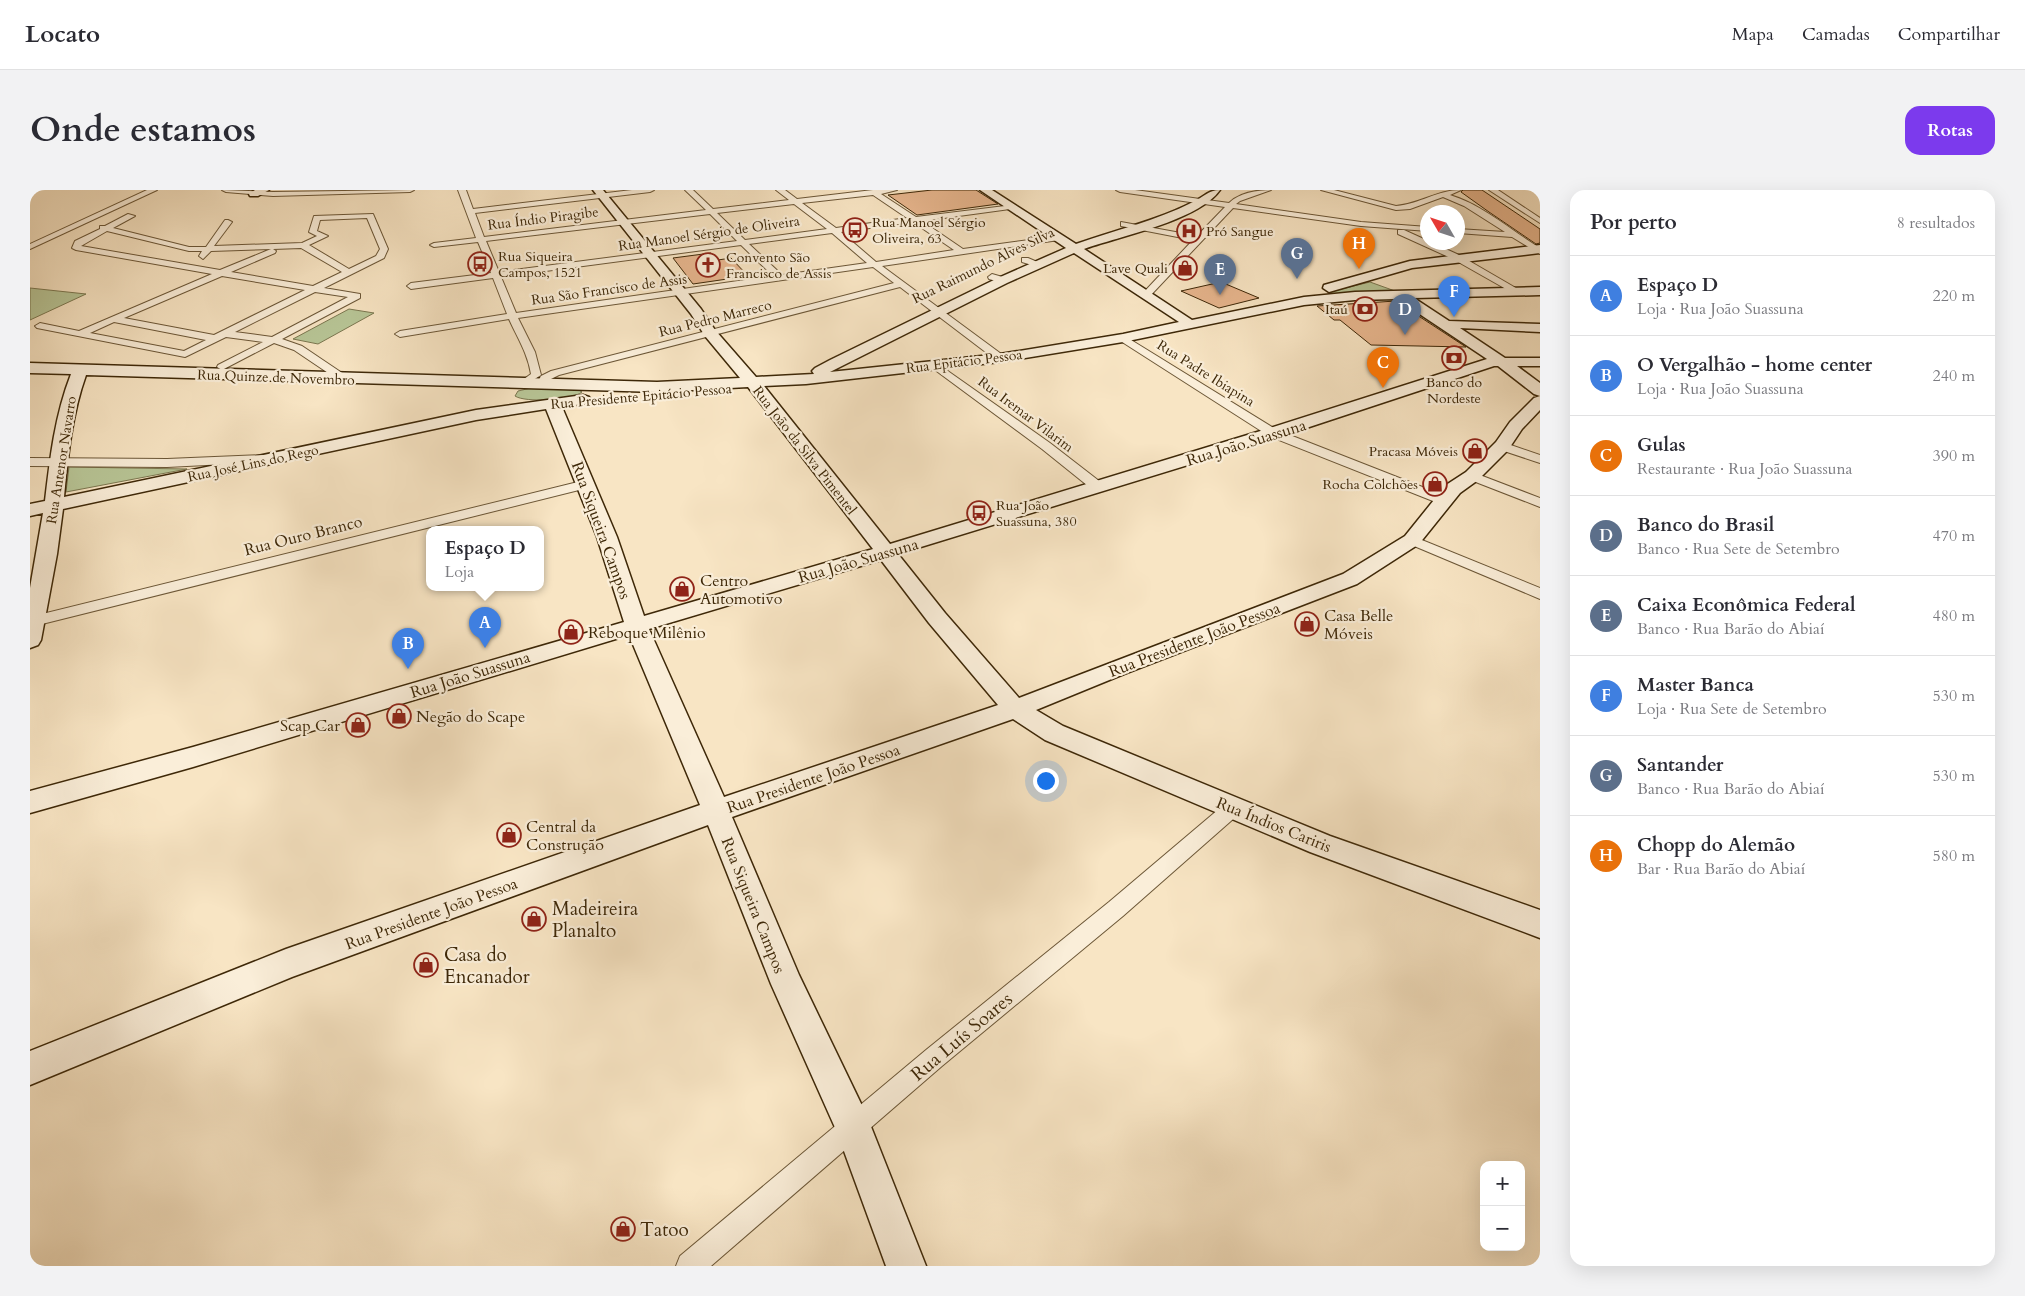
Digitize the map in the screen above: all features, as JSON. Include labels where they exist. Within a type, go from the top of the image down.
[{"type":"main road","points":[[985,190],[1147,294],[1184,324]]},
{"type":"main road","name":"Rua Raimundo Alves Silva","points":[[806,379],[1066,242],[1214,194],[1215,190]]},
{"type":"main road","name":"Rua João da Silva Pimentel","points":[[600,193],[696,312],[710,333],[754,384],[937,618],[1015,709]]},
{"type":"main road","name":"Rua Raimundo Alves Silva","points":[[1066,242],[1139,227],[1201,198]]},
{"type":"main road","points":[[1184,324],[1317,291],[1410,265],[1456,257],[1539,250]]},
{"type":"main road","points":[[1366,277],[1405,295],[1454,324],[1478,343],[1483,358]]},
{"type":"main road","points":[[1317,291],[1330,298]]},
{"type":"main road","points":[[1184,324],[1304,300],[1540,291]]},
{"type":"main road","points":[[1405,295],[1483,358]]},
{"type":"main road","name":"Rua Raimundo Alves Silva","points":[[778,380],[937,309]]},
{"type":"main road","name":"Rua Epitácio Pessoa","points":[[754,384],[1000,358],[1123,338],[1184,324]]},
{"type":"main road","points":[[1454,324],[1540,328]]},
{"type":"main road","name":"Rua João Suassuna","points":[[30,802],[193,757],[1098,487],[1273,433],[1483,358],[1505,364]]},
{"type":"main road","points":[[840,361],[841,366],[856,373]]},
{"type":"main road","points":[[1505,364],[1540,362]]},
{"type":"main road","points":[[1505,364],[1540,368]]},
{"type":"main road","points":[[1505,364],[1540,391]]},
{"type":"main road","name":"Rua Quinze de Novembro","points":[[30,368],[522,385]]},
{"type":"main road","name":"Rua Antenor Navarro","points":[[30,640],[32,621],[49,542],[58,463],[68,402],[80,370]]},
{"type":"main road","name":"Rua Presidente Epitácio Pessoa","points":[[476,414],[557,403],[806,379]]},
{"type":"main road","name":"Rua Presidente Epitácio Pessoa","points":[[522,385],[657,387],[754,384]]},
{"type":"main road","points":[[476,414],[490,409],[522,385]]},
{"type":"main road","points":[[508,396],[519,402],[557,403],[584,396],[586,392],[585,387]]},
{"type":"main road","name":"Rua Presidente João Pessoa","points":[[30,1068],[286,964],[716,811],[1015,709],[1116,668],[1350,579],[1412,540],[1453,489],[1472,476],[1502,446],[1516,426],[1540,401]]},
{"type":"main road","name":"Rua Siqueira Campos","points":[[557,403],[636,625],[716,811],[787,984],[853,1127],[906,1266]]},
{"type":"main road","name":"Rua José Lins do Rego","points":[[30,510],[476,414]]},
{"type":"main road","name":"Rua Índios Cariris","points":[[1015,709],[1054,734],[1320,844],[1540,924]]},
{"type":"street","points":[[30,247],[153,190]]},
{"type":"street","points":[[230,190],[259,192],[410,190]]},
{"type":"street","points":[[462,190],[472,211],[481,240],[490,256],[495,275],[505,294],[512,316],[532,357],[536,375],[522,385]]},
{"type":"street","points":[[472,211],[600,193],[650,190]]},
{"type":"street","points":[[689,190],[779,277]]},
{"type":"street","points":[[780,190],[834,230],[874,264],[937,309],[1000,358]]},
{"type":"street","name":"Rua Índio Piragibe","points":[[434,245],[894,190]]},
{"type":"street","points":[[1120,190],[1201,198],[1231,206],[1391,227],[1420,229]]},
{"type":"street","points":[[1147,294],[1198,239],[1242,196],[1267,190]]},
{"type":"street","points":[[1324,190],[1396,208],[1407,207],[1457,190]]},
{"type":"street","points":[[1493,190],[1540,221]]},
{"type":"street","points":[[874,192],[962,252]]},
{"type":"street","points":[[1429,192],[1471,205],[1512,235],[1539,250]]},
{"type":"street","name":"Rua Manoel Sérgio de Oliveira","points":[[411,286],[1010,207]]},
{"type":"street","points":[[131,216],[78,243],[76,248],[311,290],[357,296],[222,367]]},
{"type":"street","points":[[40,326],[185,354],[213,338],[226,334],[347,272],[380,258],[384,249],[370,216],[317,218],[313,232],[324,236],[302,245],[208,250],[189,248],[108,228],[90,227]]},
{"type":"street","points":[[194,269],[228,222]]},
{"type":"street","points":[[1124,224],[1198,239]]},
{"type":"street","points":[[1391,227],[1456,257],[1516,291]]},
{"type":"street","points":[[1465,232],[1512,235]]},
{"type":"street","points":[[40,233],[60,234]]},
{"type":"street","name":"Rua São Francisco de Assis","points":[[400,334],[779,277],[962,252],[1066,242]]},
{"type":"street","points":[[302,245],[347,272]]},
{"type":"street","points":[[79,334],[285,246]]},
{"type":"street","name":"Rua Pedro Marreco","points":[[540,385],[545,378],[555,373],[902,284]]},
{"type":"street","points":[[112,320],[213,338]]},
{"type":"street","points":[[226,334],[274,340],[298,348],[344,379]]},
{"type":"street","name":"Rua Padre Ibiapina","points":[[1123,338],[1273,433],[1443,500]]},
{"type":"street","name":"Rua Iremar Vilarim","points":[[935,365],[1046,446],[1098,487]]},
{"type":"street","points":[[1502,446],[1540,460]]},
{"type":"street","points":[[30,462],[167,463],[277,458]]},
{"type":"street","points":[[1472,476],[1540,503]]},
{"type":"street","name":"Rua Ouro Branco","points":[[32,621],[586,484]]},
{"type":"street","points":[[1412,540],[1540,594]]},
{"type":"street","name":"Rua Luís Soares","points":[[690,1266],[941,1052],[1116,909],[1233,808]]},
{"type":"green space","points":[[1370,282],[1395,291],[1334,294],[1329,292]]},
{"type":"green space","points":[[30,288],[86,294],[30,320]]},
{"type":"green space","points":[[349,309],[374,313],[318,344],[293,339]]},
{"type":"green space","points":[[531,388],[577,389],[582,392],[569,397],[548,400],[515,396],[518,391]]},
{"type":"green space","points":[[69,467],[187,469],[66,492]]},
{"type":"building","points":[[932,190],[976,190],[998,204],[917,215],[888,195]]},
{"type":"building","points":[[1463,190],[1482,190],[1540,229],[1540,243],[1536,244],[1489,212],[1461,192]]},
{"type":"building","name":"Convento São Francisco de Assis","points":[[711,253],[718,260],[731,258],[748,276],[693,284],[673,258]]},
{"type":"building","points":[[1221,282],[1259,298],[1219,308],[1181,291]]},
{"type":"building","points":[[1396,301],[1466,347],[1371,345],[1340,320],[1334,320],[1317,306]]},
{"type":"place","name":"Rua Manoel Sérgio Oliveira, 63","points":[[855,230]]},
{"type":"place","name":"Pró Sangue","points":[[1189,231]]},
{"type":"place","name":"Rua Siqueira Campos, 1521","points":[[480,264]]},
{"type":"place","name":"Convento São Francisco de Assis","points":[[708,265]]},
{"type":"place","name":"Lave Quali","points":[[1185,268]]},
{"type":"place","name":"Chopp do Alemão","points":[[1359,269]]},
{"type":"place","name":"Santander","points":[[1297,279]]},
{"type":"place","name":"Caixa Econômica Federal","points":[[1220,295]]},
{"type":"place","name":"Itaú","points":[[1365,309]]},
{"type":"place","name":"Master Banca","points":[[1454,317]]},
{"type":"place","name":"Banco do Brasil","points":[[1405,335]]},
{"type":"place","name":"Banco do Nordeste","points":[[1454,358]]},
{"type":"place","name":"Gulas","points":[[1383,388]]},
{"type":"place","name":"Pracasa Móveis","points":[[1475,451]]},
{"type":"place","name":"Rocha Colchões","points":[[1435,484]]},
{"type":"place","name":"Rua João Suassuna, 380","points":[[979,513]]},
{"type":"place","name":"Centro Automotivo","points":[[682,589]]},
{"type":"place","name":"Casa Belle Móveis","points":[[1307,624]]},
{"type":"place","name":"Reboque Milênio","points":[[571,632]]},
{"type":"place","name":"Espaço D","points":[[485,648]]},
{"type":"place","name":"O Vergalhão - home center","points":[[408,669]]},
{"type":"place","name":"Negão do Scape","points":[[399,716]]},
{"type":"place","name":"Scap Car","points":[[358,725]]},
{"type":"place","name":"Central da Construção","points":[[509,835]]},
{"type":"place","name":"Madeireira Planalto","points":[[534,919]]},
{"type":"place","name":"Casa do Encanador","points":[[426,965]]},
{"type":"place","name":"Tatoo","points":[[623,1229]]}]
